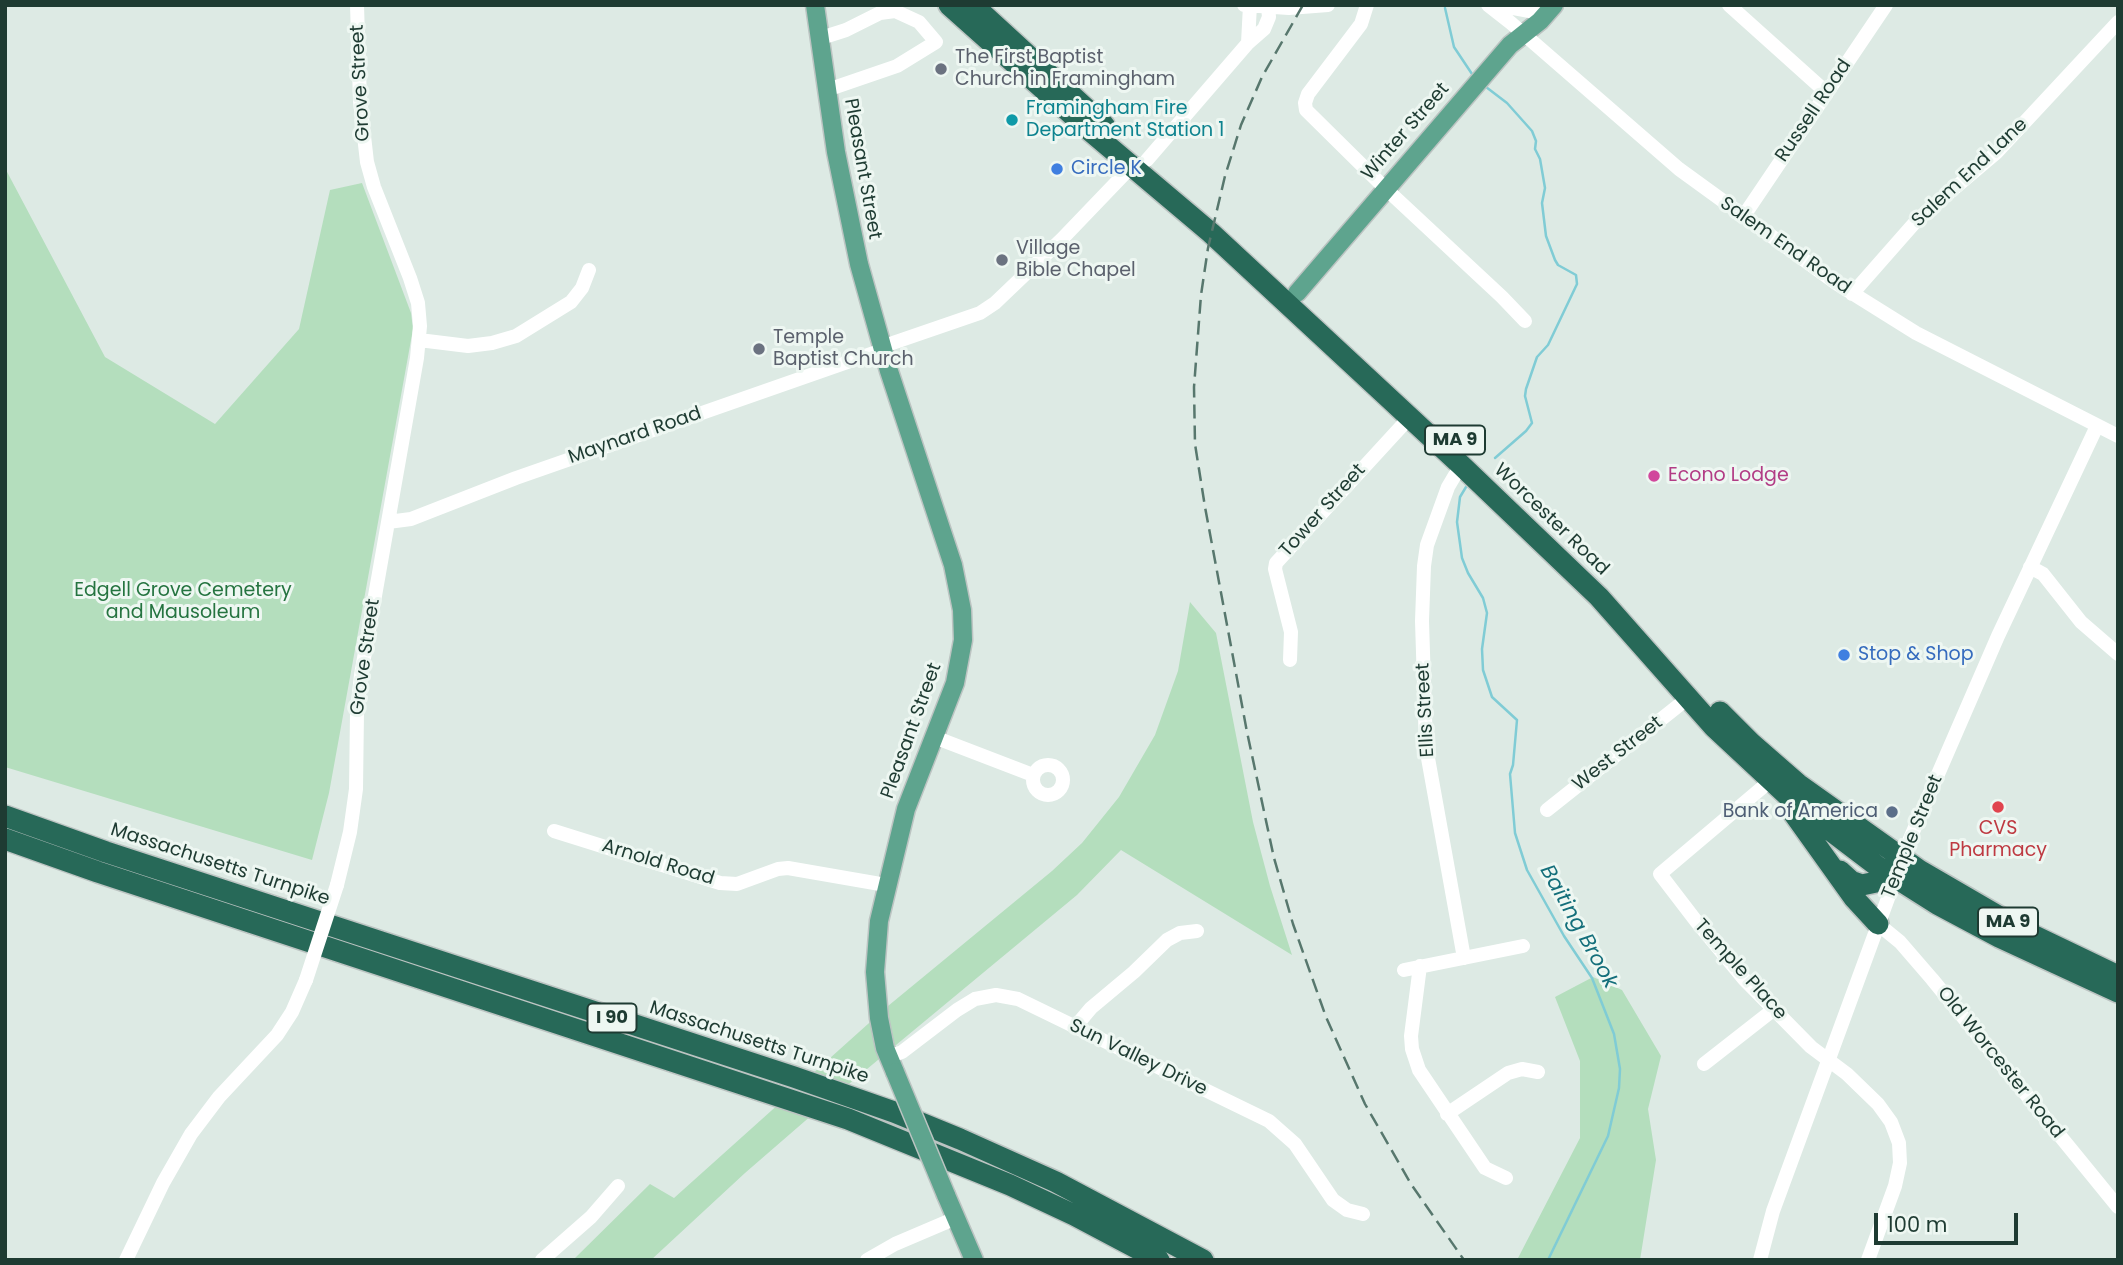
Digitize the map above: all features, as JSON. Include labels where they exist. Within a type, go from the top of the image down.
[{"type":"highway","points":[[932,5],[1018,67]]},
{"type":"highway","name":"Worcester Road","points":[[949,5],[1018,67],[1140,163],[1200,204],[1597,576],[1751,743],[1899,869],[1998,937],[2118,992]]},
{"type":"highway","name":"Worcester Road","points":[[973,5],[1100,121],[1211,233],[1410,417],[1598,597],[1724,737],[1826,829],[1899,869],[2118,976]]},
{"type":"highway","points":[[978,5],[998,28]]},
{"type":"highway","points":[[1770,781],[1854,898],[1878,924]]},
{"type":"highway","name":"Massachusetts Turnpike","points":[[5,816],[894,1112],[1056,1182],[1203,1260]]},
{"type":"highway","name":"I 90","points":[[5,839],[75,865],[848,1119],[1010,1185],[1159,1260]]},
{"type":"highway","points":[[1824,853],[1844,876],[1856,884],[1870,885],[1899,869]]},
{"type":"main road","name":"Pleasant Street","points":[[815,5],[836,152],[852,236],[882,348],[953,565],[961,602],[963,640],[955,683],[906,809],[886,885],[877,937],[876,972],[879,1018],[892,1065],[974,1260]]},
{"type":"main road","name":"Winter Street","points":[[1297,293],[1510,45],[1550,10]]},
{"type":"street","name":"Grove Street","points":[[126,1260],[163,1183],[191,1134],[219,1097],[277,1035],[292,1012],[306,980],[337,885],[353,810],[361,675],[419,340],[420,315],[415,291],[374,187],[367,162],[360,102],[357,5]]},
{"type":"street","points":[[1244,5],[1328,5]]},
{"type":"street","points":[[1367,5],[1361,24],[1308,94],[1305,107],[1311,117],[1502,297],[1524,321]]},
{"type":"street","name":"Salem End Road","points":[[1488,5],[1645,142],[1743,217],[1852,294],[1916,333],[2118,436]]},
{"type":"street","points":[[1497,5],[1550,10]]},
{"type":"street","points":[[1729,5],[1827,93]]},
{"type":"street","name":"Russell Road","points":[[1743,217],[1886,5]]},
{"type":"street","points":[[1248,43],[1250,6]]},
{"type":"street","name":"Maynard Road","points":[[388,522],[411,519],[516,478],[979,313],[995,303],[1140,163],[1267,24],[1268,7]]},
{"type":"street","points":[[821,38],[846,30],[880,13],[895,10],[919,22],[936,42],[897,66],[827,90]]},
{"type":"street","name":"Salem End Lane","points":[[1852,294],[1918,219],[1941,198],[1976,173],[2118,22]]},
{"type":"street","points":[[419,340],[468,346],[492,344],[516,337],[571,302],[582,288],[589,270]]},
{"type":"street","name":"Tower Street","points":[[1290,660],[1291,632],[1275,569],[1276,563],[1410,417]]},
{"type":"street","name":"Temple Street","points":[[1760,1260],[1773,1211],[1827,1059],[1899,869],[1947,752],[2096,426]]},
{"type":"street","name":"Ellis Street","points":[[1461,465],[1448,487],[1427,545],[1422,621],[1426,747],[1464,958]]},
{"type":"street","points":[[2030,567],[2043,574],[2081,622],[2118,654]]},
{"type":"street","name":"West Street","points":[[1548,810],[1688,698]]},
{"type":"street","points":[[934,737],[1033,775]]},
{"type":"street","name":"Temple Place","points":[[1770,781],[1660,874],[1720,951],[1773,1010],[1811,1047],[1841,1069],[1878,1104],[1891,1122],[1899,1143],[1898,1175],[1868,1260]]},
{"type":"street","name":"Arnold Road","points":[[554,831],[720,883],[737,884],[788,868],[886,885]]},
{"type":"street","name":"Old Worcester Road","points":[[1878,924],[1900,942],[1932,979],[2118,1207]]},
{"type":"street","points":[[1074,1027],[1167,940],[1181,933],[1197,930]]},
{"type":"street","points":[[1405,970],[1523,946]]},
{"type":"street","points":[[1420,967],[1411,1036],[1412,1049],[1422,1076],[1485,1168],[1506,1178]]},
{"type":"street","name":"Sun Valley Drive","points":[[892,1065],[902,1052],[966,1004],[996,995],[1018,999],[1269,1121],[1295,1144],[1327,1193],[1339,1206],[1363,1214]]},
{"type":"street","points":[[1704,1065],[1773,1010]]},
{"type":"street","points":[[1447,1114],[1508,1073],[1522,1069],[1538,1072]]},
{"type":"street","points":[[542,1260],[591,1217],[618,1186]]},
{"type":"street","points":[[867,1260],[895,1244],[956,1219]]},
{"type":"green space","name":"Edgell Grove Cemetery and Mausoleum","points":[[5,168],[105,357],[215,424],[299,329],[330,190],[362,183],[411,313],[413,329],[329,793],[312,860],[5,767]]},
{"type":"green space","points":[[1190,602],[1216,633],[1253,822],[1292,955],[1121,850],[1077,895],[820,1108],[651,1260],[573,1260],[650,1184],[674,1198],[888,1006],[1052,871],[1082,843],[1119,797],[1155,735],[1178,671]]},
{"type":"green space","points":[[1593,977],[1622,990],[1661,1056],[1648,1109],[1656,1160],[1640,1260],[1517,1260],[1580,1138],[1580,1061],[1555,997]]},
{"type":"waterway","name":"Baiting Brook","points":[[1445,8],[1454,47],[1472,74]]},
{"type":"waterway","name":"Baiting Brook","points":[[1486,87],[1507,103],[1532,131],[1545,188],[1542,203],[1546,236],[1558,265],[1576,275],[1577,284],[1548,345],[1537,357],[1526,389],[1525,396],[1532,423],[1495,458]]},
{"type":"waterway","name":"Baiting Brook","points":[[1466,487],[1460,497],[1457,522],[1462,558],[1483,598],[1487,613],[1482,649],[1483,670],[1492,697],[1517,720],[1510,774],[1515,833],[1527,870],[1564,936],[1592,978],[1614,1034],[1620,1069],[1619,1088],[1608,1136],[1548,1260]]},
{"type":"railway","points":[[1303,5],[1262,77],[1241,125],[1225,176],[1208,248],[1201,295],[1194,387],[1195,444],[1247,732],[1274,858],[1293,924],[1326,1017],[1365,1104],[1411,1184],[1464,1260]]},
{"type":"place","name":"The First Baptist Church in Framingham","points":[[941,69]]},
{"type":"place","name":"Framingham Fire Department Station 1","points":[[1012,120]]},
{"type":"place","name":"Circle K","points":[[1057,169]]},
{"type":"place","name":"Village Bible Chapel","points":[[1002,260]]},
{"type":"place","name":"Temple Baptist Church","points":[[759,349]]},
{"type":"place","name":"Econo Lodge","points":[[1654,476]]},
{"type":"place","name":"Stop & Shop","points":[[1844,655]]},
{"type":"place","name":"CVS Pharmacy","points":[[1998,807]]},
{"type":"place","name":"Bank of America","points":[[1892,812]]}]
